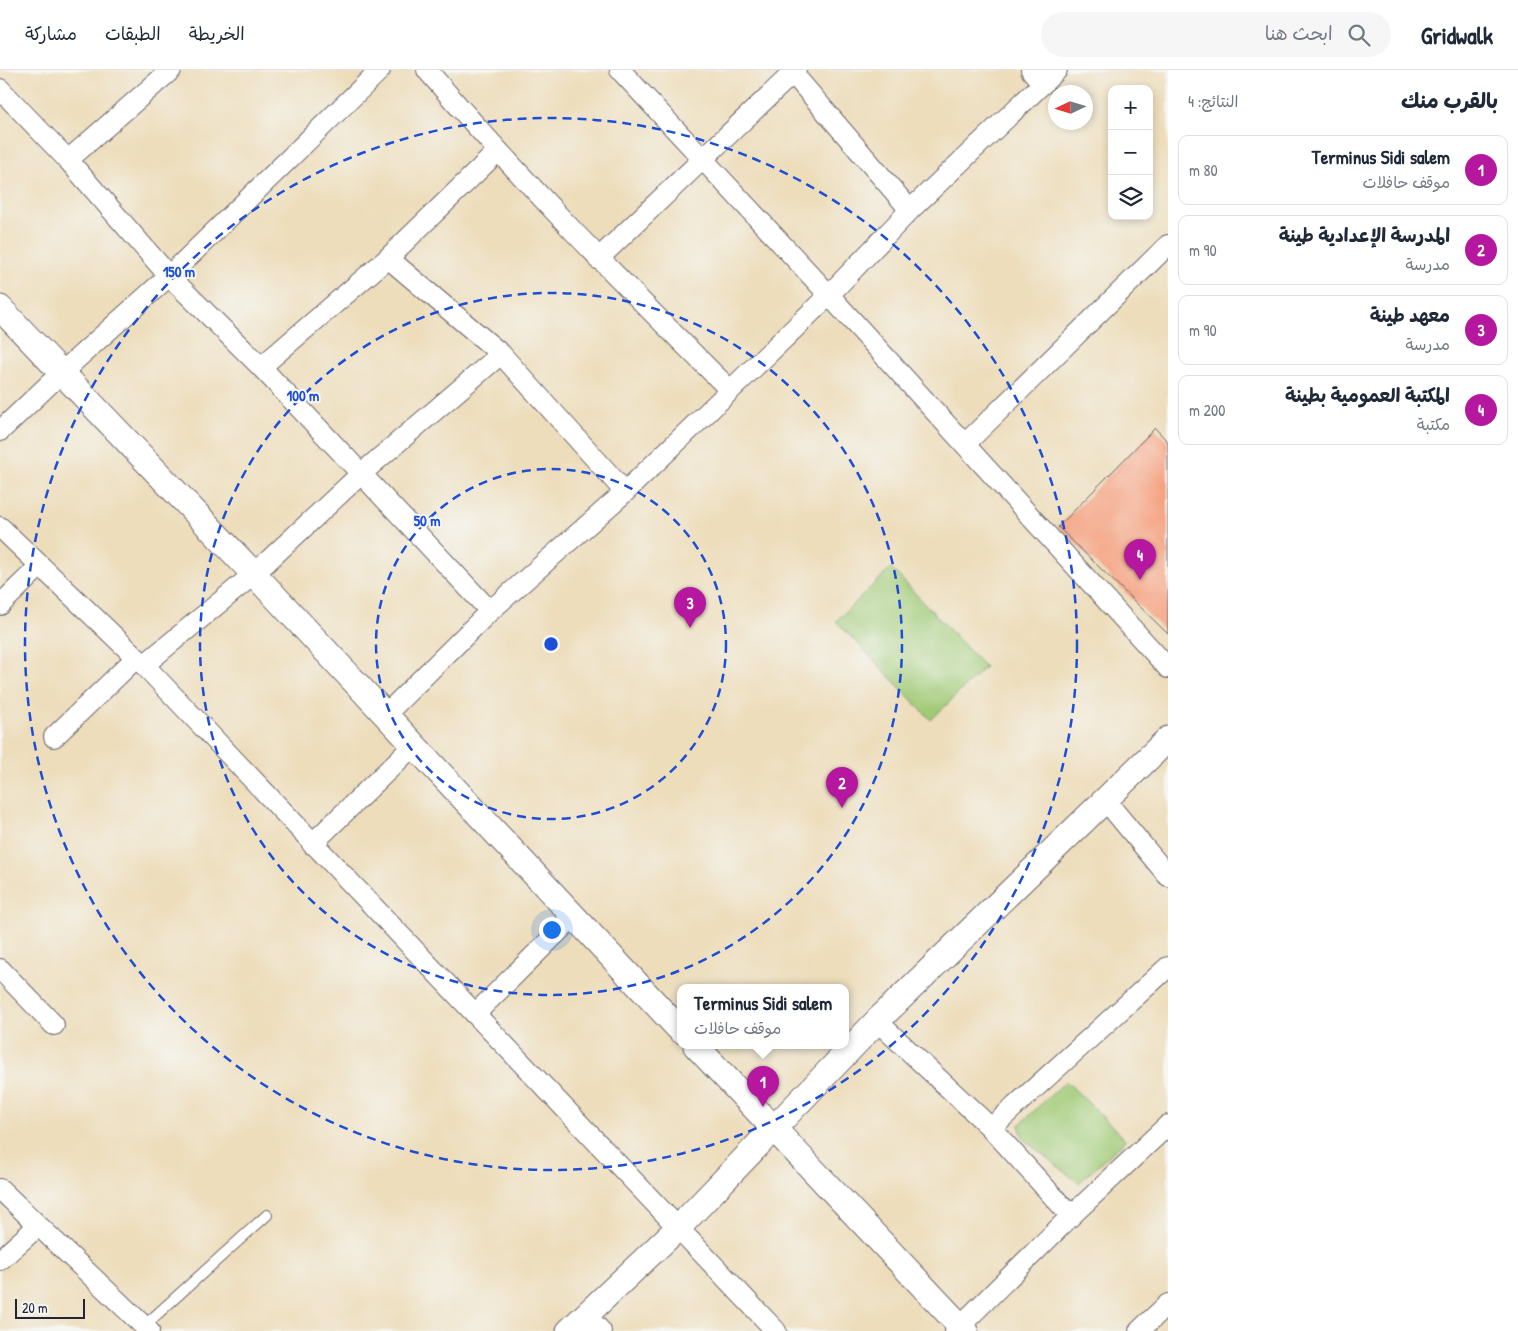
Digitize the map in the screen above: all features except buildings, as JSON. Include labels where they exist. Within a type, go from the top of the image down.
[{"type":"street","points":[[68,160],[171,70]]},
{"type":"street","points":[[0,431],[61,372],[168,276],[380,70]]},
{"type":"street","points":[[427,70],[497,152],[598,259],[730,390]]},
{"type":"street","points":[[620,70],[830,295],[1168,668]]},
{"type":"street","points":[[598,259],[703,160],[793,71],[910,210]]},
{"type":"street","points":[[385,715],[490,611],[625,492],[830,295],[910,210],[1044,75]]},
{"type":"street","points":[[0,89],[68,160],[168,276],[261,367],[490,611]]},
{"type":"street","points":[[261,367],[388,258],[497,152]]},
{"type":"street","points":[[965,444],[1168,244]]},
{"type":"street","points":[[388,258],[501,354],[625,492]]},
{"type":"street","points":[[0,308],[254,574],[677,1027]]},
{"type":"street","points":[[54,737],[140,662],[254,574],[362,473],[501,354]]},
{"type":"street","points":[[0,527],[140,662],[776,1331]]},
{"type":"street","points":[[0,604],[40,566]]},
{"type":"street","points":[[585,1326],[877,1021],[1168,740]]},
{"type":"street","points":[[312,844],[413,746]]},
{"type":"street","points":[[1106,801],[1168,876]]},
{"type":"street","points":[[475,1014],[574,916]]},
{"type":"street","points":[[991,1128],[1168,968]]},
{"type":"street","points":[[0,969],[54,1025]]},
{"type":"street","points":[[877,1021],[991,1128],[1071,1216]]},
{"type":"street","points":[[699,1049],[960,1329],[1071,1216],[1168,1125]]},
{"type":"street","points":[[0,1189],[146,1328]]},
{"type":"street","points":[[0,1260],[38,1226]]},
{"type":"street","points":[[1139,1331],[1167,1308]]},
{"type":"lane","points":[[146,1328],[266,1215]]},
{"type":"green space","points":[[891,568],[985,667],[931,720],[836,621]]},
{"type":"green space","points":[[1066,1081],[1126,1140],[1079,1183],[1023,1139],[1019,1125]]},
{"type":"place","name":"المكتبة العمومية بطينة","points":[[1140,580]]},
{"type":"place","name":"معهد طينة","points":[[690,628]]},
{"type":"place","name":"المدرسة الإعدادية طينة","points":[[842,808]]},
{"type":"place","name":"Terminus Sidi salem","points":[[763,1107]]}]
